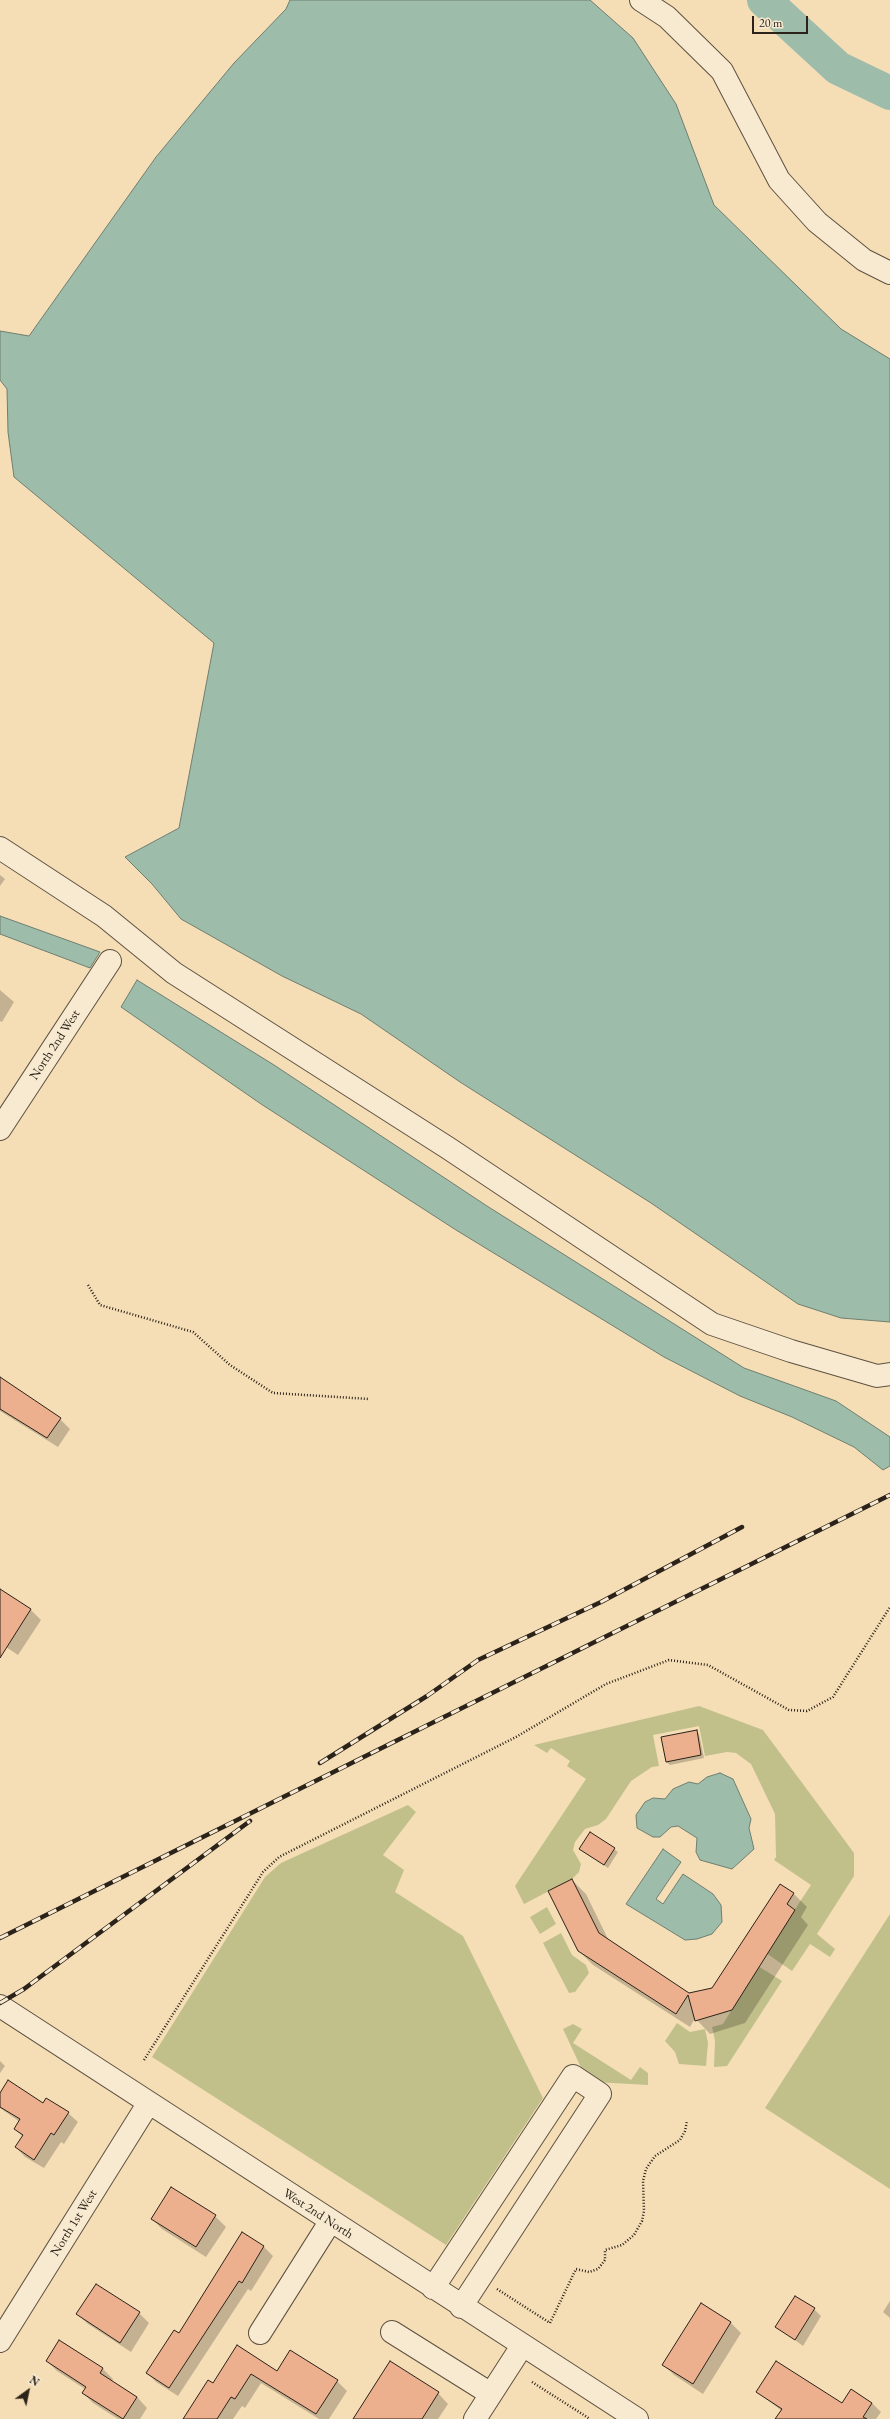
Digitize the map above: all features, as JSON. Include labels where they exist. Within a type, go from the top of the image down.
[{"type":"street","points":[[640,0],[667,17],[722,71],[779,180],[817,222],[864,260],[890,273]]},
{"type":"street","points":[[0,848],[104,916],[174,973],[448,1148],[712,1324],[791,1351],[877,1376],[890,1374]]},
{"type":"street","name":"North 2nd West","points":[[0,1129],[110,962]]},
{"type":"street","name":"West 2nd North","points":[[0,2006],[461,2307],[637,2419]]},
{"type":"street","points":[[433,2288],[572,2076],[584,2083],[600,2094],[461,2307]]},
{"type":"street","name":"North 1st West","points":[[0,2341],[148,2104]]},
{"type":"street","points":[[260,2333],[330,2222]]},
{"type":"street","points":[[392,2332],[491,2394]]},
{"type":"street","points":[[475,2419],[522,2346]]},
{"type":"path","points":[[88,1285],[100,1305],[193,1332],[230,1365],[273,1393],[369,1399]]},
{"type":"path","points":[[144,2060],[263,1872],[279,1857],[516,1737],[606,1684],[669,1660],[708,1665],[789,1710],[807,1711],[833,1697],[890,1608]]},
{"type":"path","points":[[494,2288],[550,2323],[576,2269],[589,2272],[598,2269],[605,2260],[605,2250],[622,2245],[634,2234],[642,2221],[644,2211],[643,2181],[646,2169],[655,2156],[680,2140],[685,2131],[687,2121]]},
{"type":"path","points":[[532,2382],[590,2419]]},
{"type":"shaded area","points":[[290,0],[590,0],[633,38],[676,104],[714,205],[841,329],[890,359],[890,1322],[841,1318],[798,1304],[651,1203],[460,1082],[361,1014],[282,976],[181,919],[152,884],[125,857],[179,828],[214,643],[14,477],[8,432],[7,389],[0,380],[0,331],[29,336],[156,157],[234,63],[286,9]]},
{"type":"shaded area","points":[[0,916],[100,952],[90,968],[0,934]]},
{"type":"shaded area","points":[[137,980],[274,1065],[487,1206],[744,1368],[836,1401],[890,1437],[890,1466],[883,1470],[854,1447],[792,1417],[740,1396],[664,1357],[456,1230],[261,1104],[121,1007]]},
{"type":"shaded area","points":[[699,1706],[763,1730],[854,1853],[854,1876],[817,1934],[835,1949],[830,1957],[810,1944],[792,1971],[766,1953],[811,1885],[774,1860],[776,1857],[775,1814],[751,1764],[736,1753],[727,1752],[705,1756],[699,1726],[653,1735],[659,1766],[652,1767],[631,1781],[606,1819],[598,1825],[585,1829],[575,1842],[573,1850],[581,1864],[579,1872],[572,1879],[524,1904],[515,1886],[586,1779],[567,1766],[570,1761],[551,1748],[547,1753],[534,1745]]},
{"type":"shaded area","points":[[720,1773],[733,1779],[751,1819],[749,1828],[754,1849],[732,1869],[700,1860],[696,1852],[697,1838],[678,1826],[671,1827],[660,1837],[653,1837],[637,1828],[636,1815],[645,1802],[653,1798],[665,1799],[673,1789],[689,1782],[698,1784],[707,1777]]},
{"type":"shaded area","points":[[408,1805],[416,1812],[383,1855],[404,1870],[395,1892],[463,1936],[543,2098],[446,2245],[152,2057],[265,1877],[281,1863]]},
{"type":"shaded area","points":[[663,1849],[681,1862],[656,1899],[663,1904],[683,1874],[713,1894],[721,1905],[722,1922],[712,1934],[697,1939],[685,1940],[626,1904]]},
{"type":"shaded area","points":[[547,1907],[556,1924],[540,1934],[530,1917]]},
{"type":"shaded area","points":[[890,1914],[890,2189],[765,2108]]},
{"type":"shaded area","points":[[561,1933],[572,1955],[586,1965],[589,1973],[575,1992],[569,1993],[543,1943]]},
{"type":"shaded area","points":[[758,1966],[782,1981],[727,2066],[714,2067],[715,2041],[712,2027],[723,2024]]},
{"type":"shaded area","points":[[677,2023],[690,2032],[705,2029],[708,2043],[706,2066],[679,2064],[675,2052],[665,2041]]},
{"type":"shaded area","points":[[573,2024],[582,2029],[573,2043],[631,2080],[640,2067],[648,2073],[648,2085],[595,2082],[584,2074],[563,2029]]},
{"type":"building","points":[[0,1377],[61,1418],[47,1438],[0,1409]]},
{"type":"building","points":[[0,1589],[31,1609],[0,1658]]},
{"type":"building","points":[[697,1730],[701,1755],[666,1762],[661,1737]]},
{"type":"building","points":[[590,1832],[615,1848],[604,1865],[579,1849]]},
{"type":"building","points":[[572,1879],[599,1933],[689,1993],[712,1988],[780,1884],[794,1893],[787,1904],[795,1910],[732,2010],[695,2021],[688,1995],[676,2014],[578,1951],[548,1891]]},
{"type":"building","points":[[8,2080],[43,2103],[46,2098],[69,2112],[54,2135],[51,2133],[34,2160],[15,2147],[23,2135],[14,2129],[20,2119],[0,2107],[0,2093]]},
{"type":"building","points":[[171,2187],[216,2215],[196,2247],[151,2219]]},
{"type":"building","points":[[242,2232],[264,2246],[242,2283],[239,2281],[169,2388],[146,2373],[174,2330],[179,2333]]},
{"type":"building","points":[[96,2284],[140,2312],[120,2343],[76,2314]]},
{"type":"building","points":[[795,2296],[815,2308],[795,2340],[775,2327]]},
{"type":"building","points":[[701,2303],[731,2322],[693,2384],[662,2365]]},
{"type":"building","points":[[59,2340],[103,2368],[100,2373],[137,2397],[123,2419],[82,2393],[86,2387],[46,2361]]},
{"type":"building","points":[[237,2345],[277,2371],[290,2350],[338,2380],[316,2414],[251,2374],[235,2399],[231,2397],[217,2419],[183,2419],[208,2380],[213,2383]]},
{"type":"building","points":[[390,2361],[439,2392],[422,2419],[353,2419]]},
{"type":"building","points":[[776,2361],[842,2403],[851,2389],[872,2403],[863,2417],[867,2419],[775,2419],[782,2409],[756,2392]]},
{"type":"waterway","points":[[764,0],[838,68],[890,93]]},
{"type":"railway","points":[[0,1938],[890,1495]]},
{"type":"railway","points":[[320,1763],[427,1696],[478,1660],[601,1602],[742,1527]]},
{"type":"railway","points":[[0,2003],[24,1989],[250,1821]]}]
